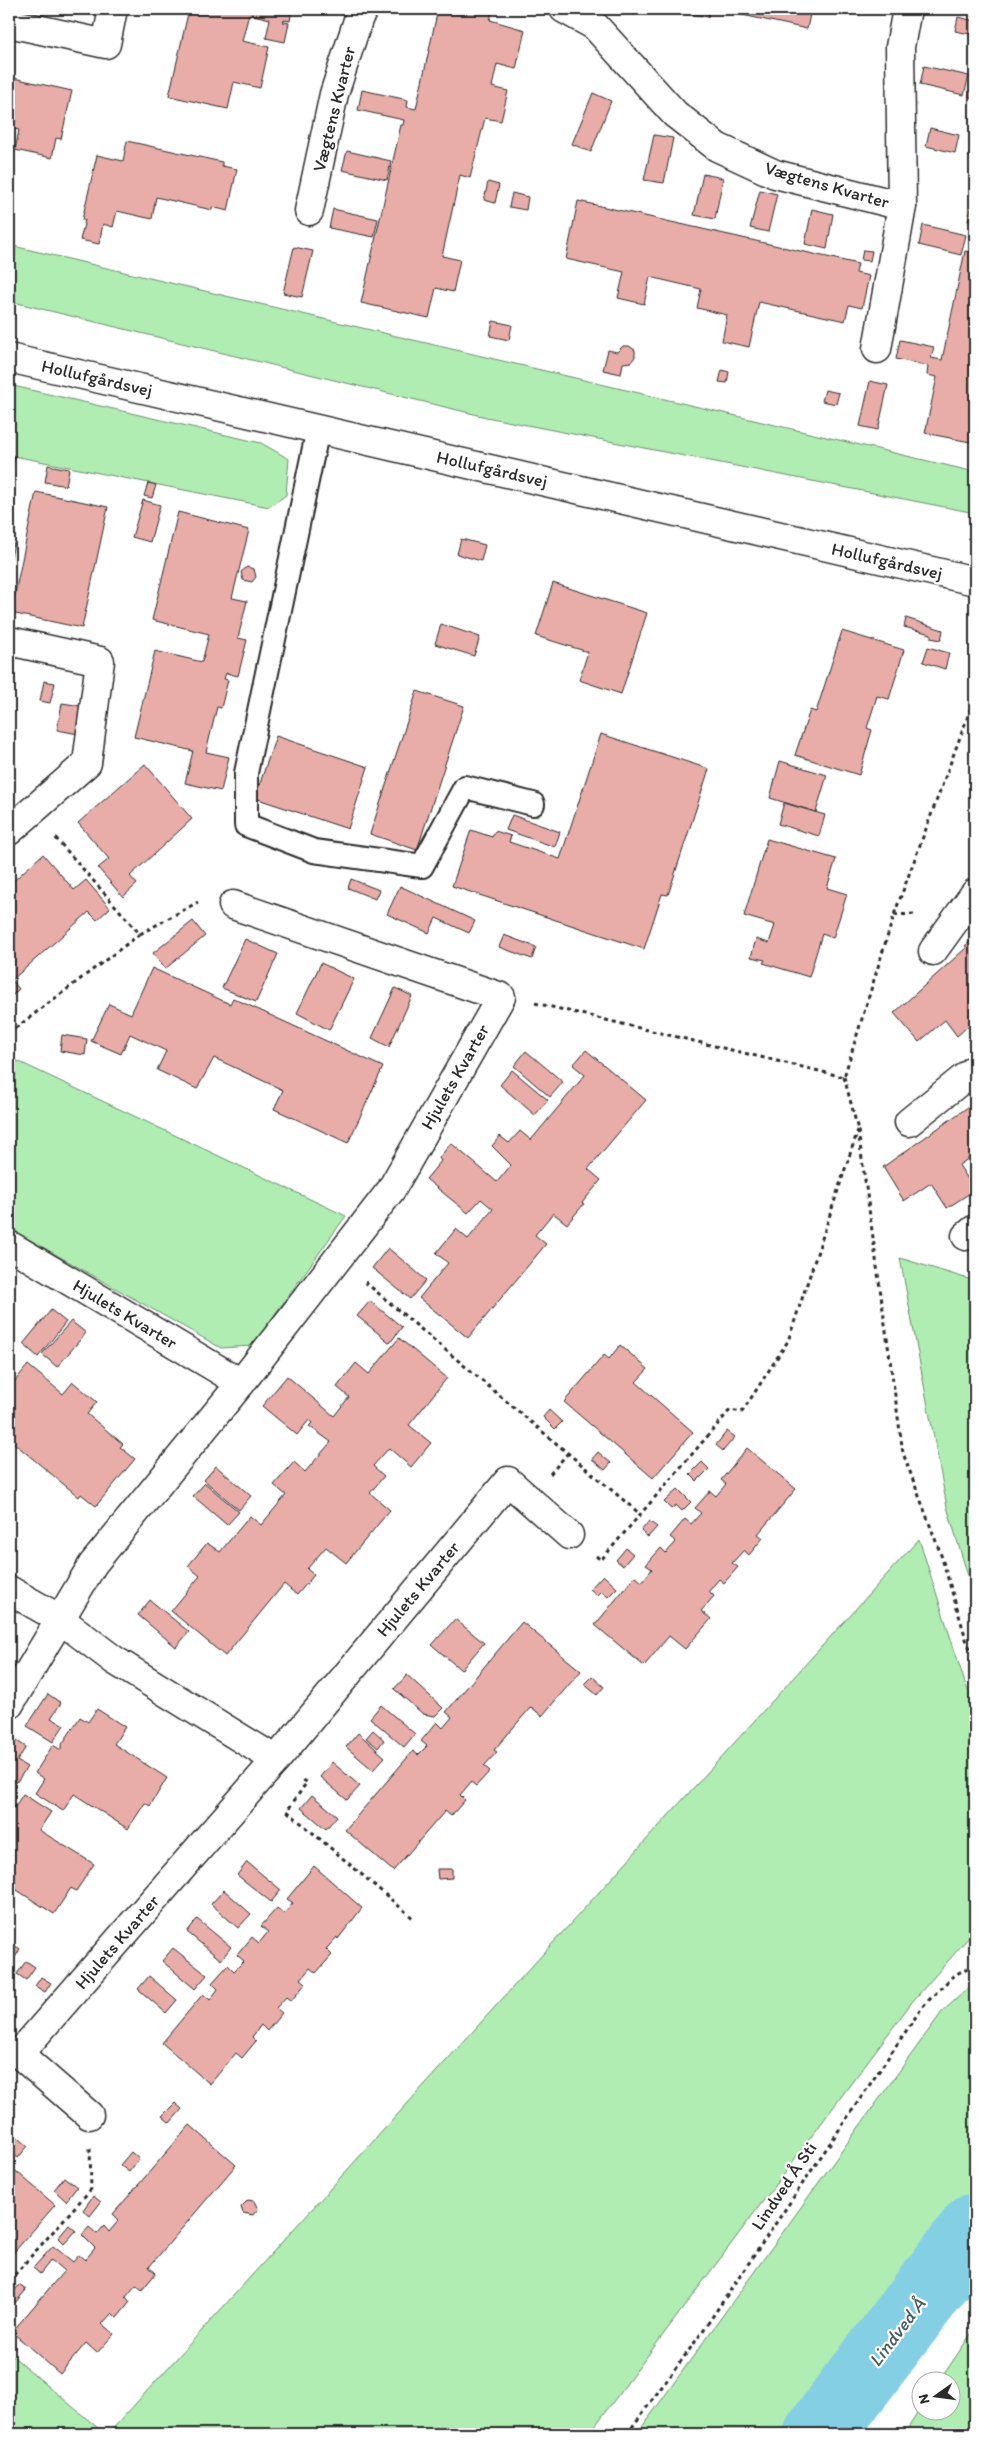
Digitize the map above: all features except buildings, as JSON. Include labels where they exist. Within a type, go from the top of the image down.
[{"type":"street","points":[[9,23],[106,44],[113,9]]},
{"type":"street","name":"Vægtens Kvarter","points":[[309,211],[334,94],[359,17],[364,9]]},
{"type":"street","name":"Vægtens Kvarter","points":[[564,9],[601,18],[675,114],[717,147],[776,174],[902,206]]},
{"type":"street","name":"Vægtens Kvarter","points":[[877,349],[902,206],[900,47],[907,9]]},
{"type":"street","name":"Hollufgårdsvej","points":[[9,358],[975,581]]},
{"type":"street","points":[[9,642],[100,661],[87,763],[9,831]]},
{"type":"street","points":[[933,951],[975,893]]},
{"type":"street","points":[[233,905],[501,997]]},
{"type":"street","name":"Hjulets Kvarter","points":[[9,1705],[15,1698],[93,1564],[241,1384],[391,1190],[501,997]]},
{"type":"street","points":[[909,1122],[975,1069]]},
{"type":"street","name":"Hjulets Kvarter","points":[[9,1245],[241,1384]]},
{"type":"street","name":"Hjulets Kvarter","points":[[89,2114],[18,2054],[276,1760],[508,1481],[569,1535]]},
{"type":"street","points":[[9,1590],[60,1619],[114,1660],[276,1760]]},
{"type":"lane","points":[[318,429],[246,773],[246,825],[314,851],[422,866],[465,787],[534,804]]},
{"type":"path","points":[[975,697],[894,915],[844,1077],[858,1130],[903,1453],[941,1555],[967,1642],[975,1658]]},
{"type":"path","points":[[32,811],[140,934]]},
{"type":"path","points":[[9,1033],[140,934],[202,900],[233,905]]},
{"type":"path","points":[[501,997],[555,1007],[844,1077]]},
{"type":"path","points":[[569,1535],[601,1560],[730,1410],[742,1412],[788,1342],[858,1130]]},
{"type":"path","points":[[337,1259],[640,1514]]},
{"type":"path","points":[[276,1760],[307,1782],[287,1811],[414,1919]]},
{"type":"path","name":"Lindved Å Sti","points":[[627,2434],[698,2338],[923,2006],[953,1976],[975,1964]]},
{"type":"path","points":[[9,2281],[91,2189],[89,2114]]},
{"type":"green space","points":[[9,245],[975,472],[975,513],[486,417],[9,301]]},
{"type":"green space","points":[[9,385],[261,443],[289,459],[286,495],[269,507],[9,455]]},
{"type":"green space","points":[[9,1057],[346,1216],[252,1346],[221,1348],[9,1228]]},
{"type":"green space","points":[[900,1258],[975,1281],[975,1599],[947,1507]]},
{"type":"green space","points":[[919,1539],[966,1686],[975,1705],[975,1926],[970,1936],[912,2002],[589,2434],[108,2434]]},
{"type":"green space","points":[[975,1985],[975,2205],[802,2434],[637,2434],[942,2012],[966,1990]]},
{"type":"green space","points":[[975,2328],[975,2434],[904,2434],[913,2420],[962,2420],[962,2370],[947,2370]]},
{"type":"green space","points":[[9,2353],[105,2434],[9,2434]]},
{"type":"waterway","name":"Lindved Å","points":[[819,2434],[975,2229]]}]
